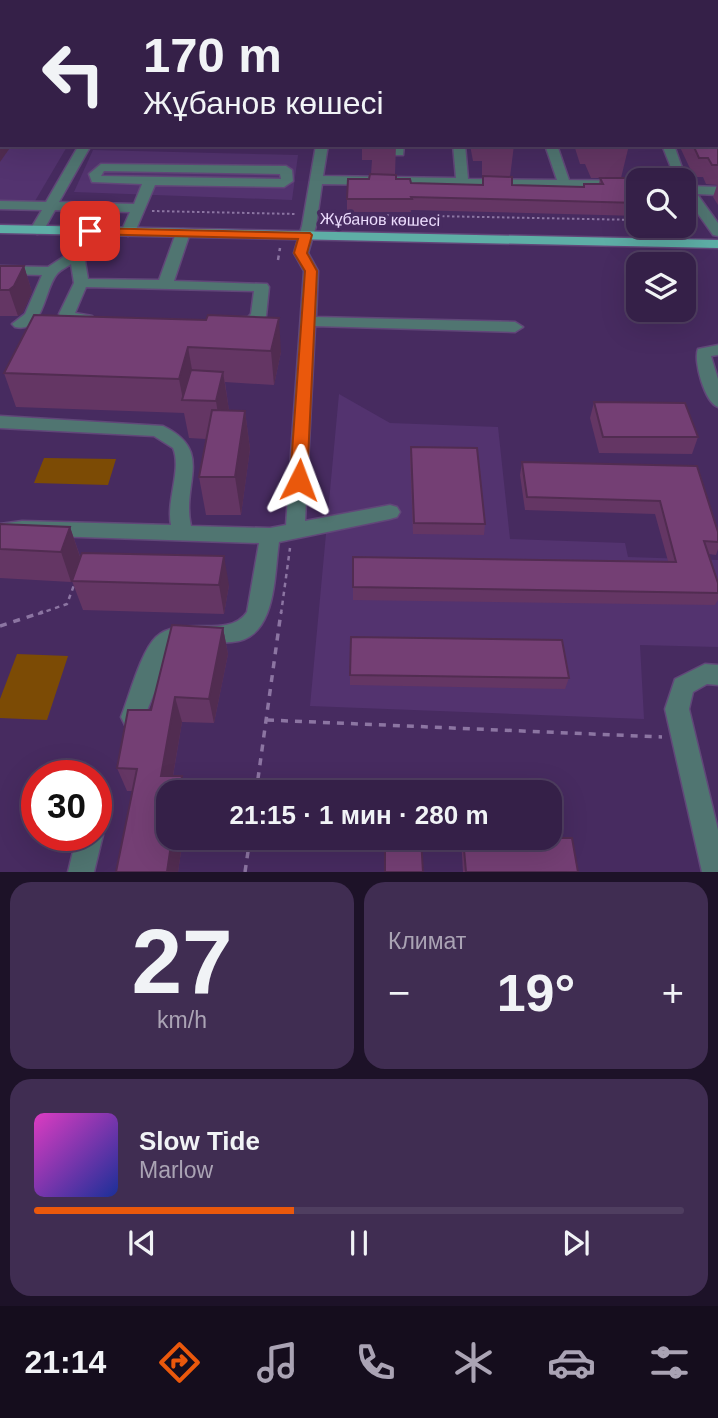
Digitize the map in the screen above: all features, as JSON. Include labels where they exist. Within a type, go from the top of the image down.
[{"type":"main road","name":"Жұбанов көшесі","points":[[0,229],[718,244]]},
{"type":"main road","points":[[610,241],[718,234]]},
{"type":"main road","points":[[610,241],[718,253]]},
{"type":"street","points":[[37,230],[84,147]]},
{"type":"street","points":[[295,531],[311,271],[301,253],[322,147]]},
{"type":"street","points":[[458,147],[462,183]]},
{"type":"street","points":[[552,147],[564,184]]},
{"type":"street","points":[[669,147],[678,168]]},
{"type":"street","points":[[114,167],[286,170],[287,175],[284,183],[150,181],[96,179],[95,174],[101,168],[114,167]]},
{"type":"street","points":[[316,180],[626,185]]},
{"type":"street","points":[[128,232],[150,181]]},
{"type":"street","points":[[696,187],[718,191]]},
{"type":"street","points":[[696,201],[718,234]]},
{"type":"street","points":[[0,205],[138,208]]},
{"type":"street","points":[[0,270],[51,271],[77,255],[90,231]]},
{"type":"street","points":[[165,285],[183,233]]},
{"type":"street","points":[[77,255],[81,284],[67,317],[100,319]]},
{"type":"street","points":[[20,324],[31,316],[51,271]]},
{"type":"street","points":[[81,284],[262,287],[256,320],[223,321]]},
{"type":"street","points":[[308,321],[515,327]]},
{"type":"street","points":[[718,350],[704,354],[703,360],[718,401]]},
{"type":"street","points":[[0,422],[157,430],[174,437],[184,449],[185,461],[178,508],[183,534]]},
{"type":"street","points":[[0,532],[22,528],[270,536],[390,512]]},
{"type":"street","points":[[133,717],[156,656],[164,643],[180,635],[236,633],[249,626],[257,614],[270,536]]},
{"type":"street","points":[[715,872],[712,832],[677,709],[683,686],[705,674],[718,675]]},
{"type":"street","points":[[81,872],[86,851]]},
{"type":"path","points":[[138,208],[144,211],[626,220]]},
{"type":"path","points":[[258,780],[290,548],[295,531]]},
{"type":"path","points":[[0,626],[67,604],[75,583]]},
{"type":"path","points":[[267,720],[684,738]]},
{"type":"path","points":[[245,872],[248,850]]},
{"type":"shaded area","points":[[0,147],[67,147],[35,201],[0,200]]},
{"type":"shaded area","points":[[93,150],[298,155],[292,200],[74,192]]},
{"type":"shaded area","points":[[339,394],[390,423],[498,427],[510,539],[625,543],[628,557],[718,560],[718,647],[640,645],[644,719],[310,706]]},
{"type":"shaded area","points":[[44,458],[116,459],[108,485],[34,483]]},
{"type":"shaded area","points":[[17,654],[68,656],[47,720],[0,718],[0,699]]},
{"type":"building","points":[[694,147],[718,147],[718,165],[712,165],[708,158],[699,158]]},
{"type":"building","points":[[370,174],[396,175],[396,179],[410,179],[411,183],[483,185],[483,176],[512,177],[512,185],[584,187],[584,184],[603,184],[600,178],[626,178],[626,203],[411,197],[412,199],[347,199],[348,179],[369,179]]},
{"type":"building","points":[[0,266],[24,266],[14,286],[9,290],[0,290]]},
{"type":"building","points":[[34,315],[206,320],[208,315],[279,318],[271,351],[188,347],[179,379],[4,373]]},
{"type":"building","points":[[191,370],[223,372],[216,401],[182,400]]},
{"type":"building","points":[[594,402],[685,403],[698,437],[603,437]]},
{"type":"building","points":[[212,410],[245,411],[235,477],[199,477]]},
{"type":"building","points":[[411,447],[477,448],[485,524],[414,523]]},
{"type":"building","points":[[522,462],[697,466],[718,532],[718,542],[704,541],[718,583],[718,593],[353,587],[353,557],[676,562],[660,501],[527,497]]},
{"type":"building","points":[[0,524],[70,527],[61,552],[0,549]]},
{"type":"building","points":[[82,553],[224,556],[219,585],[72,581]]},
{"type":"building","points":[[172,625],[223,628],[209,699],[175,697],[161,776],[182,776],[181,780],[156,780],[156,850],[170,850],[167,872],[116,872],[137,769],[117,768],[128,710],[151,710]]},
{"type":"building","points":[[351,637],[562,640],[569,678],[350,675]]},
{"type":"building","points":[[562,838],[572,838],[578,872],[466,872],[464,850],[562,850]]},
{"type":"building","points":[[385,850],[422,850],[423,872],[385,872]]},
{"type":"route","points":[[90,231],[306,235],[301,253],[311,271],[299,480]]}]
